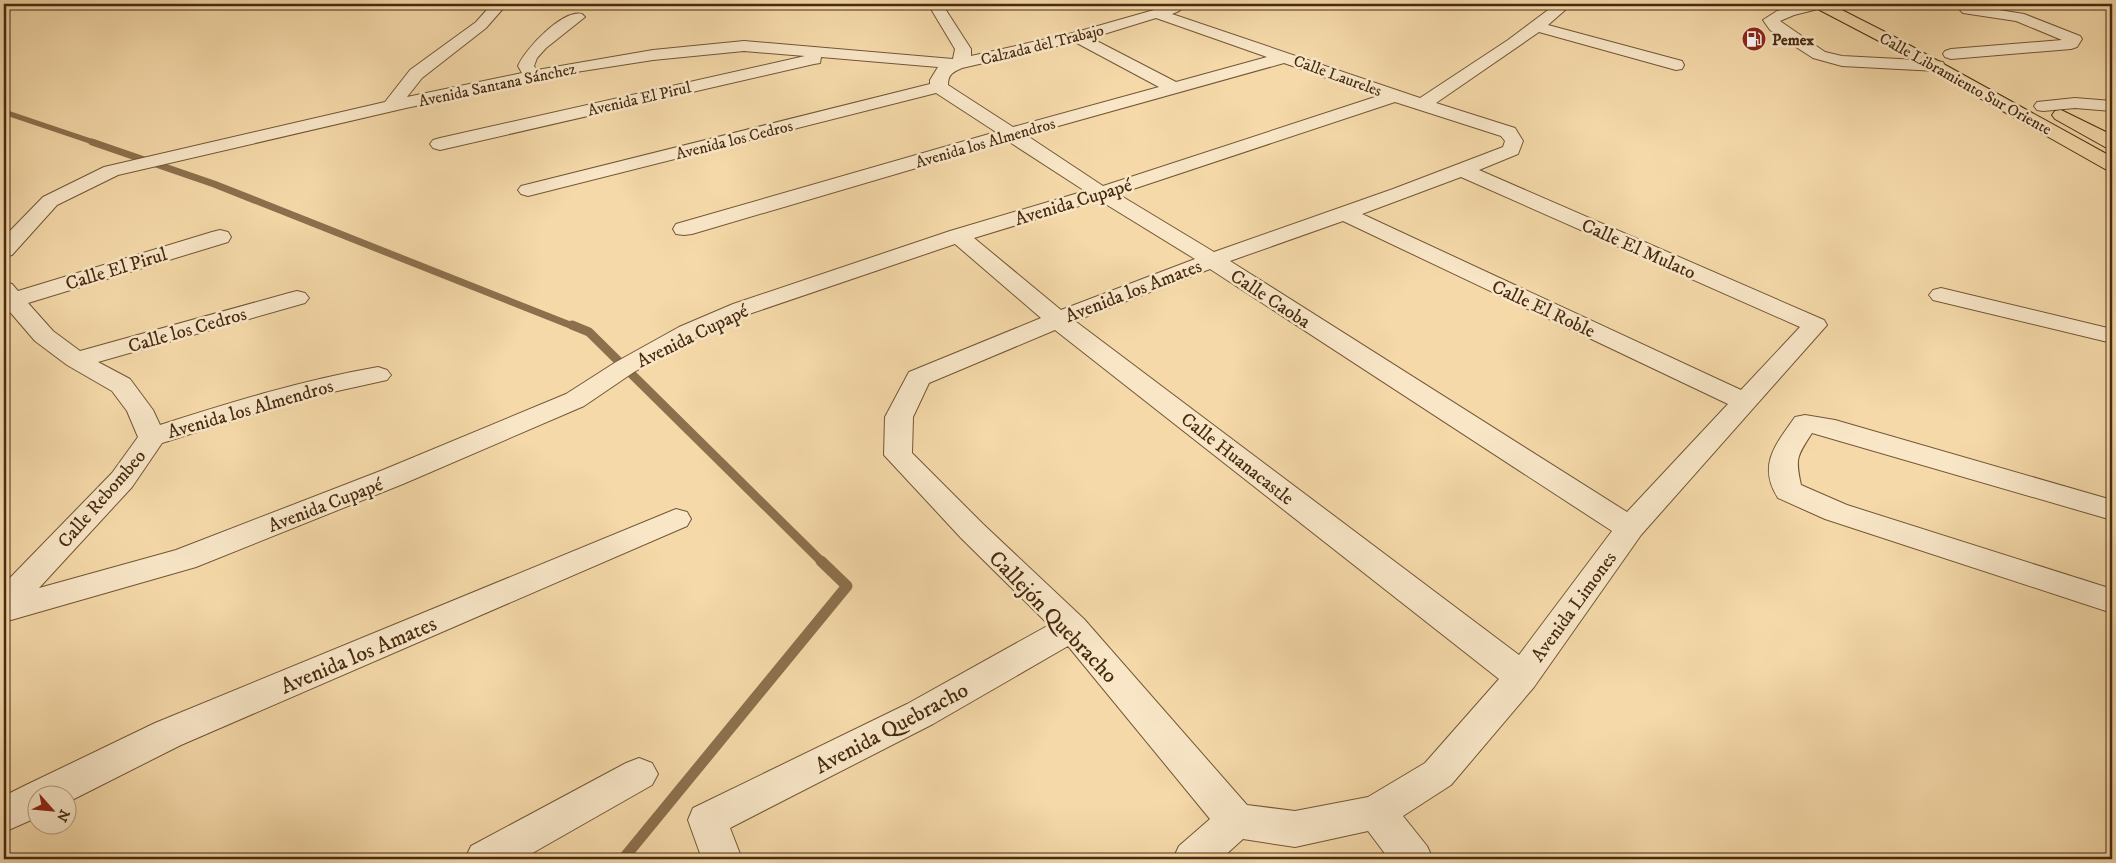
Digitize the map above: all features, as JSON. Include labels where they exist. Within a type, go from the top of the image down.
[{"type":"main road","name":"Calle Libramiento Sur Oriente","points":[[1820,4],[1937,66],[2112,165]]},
{"type":"main road","name":"Calle Libramiento Sur Oriente","points":[[1934,45],[1976,68]]},
{"type":"main road","name":"Calle Libramiento Sur Oriente","points":[[2026,96],[2112,143]]},
{"type":"street","points":[[392,107],[416,74],[481,25],[500,4]]},
{"type":"street","points":[[935,4],[963,49],[963,56],[957,64],[945,69],[939,80],[939,87]]},
{"type":"street","name":"Calzada del Trabajo","points":[[957,64],[1077,37],[1158,14],[1185,4]]},
{"type":"street","points":[[1423,104],[1492,60],[1565,4]]},
{"type":"street","points":[[1820,4],[1795,10],[1772,20],[1776,27],[1819,55],[1842,61],[1937,66]]},
{"type":"street","points":[[1951,54],[2071,44],[2074,39],[2019,17],[1968,10]]},
{"type":"street","name":"Calle Laureles","points":[[1158,14],[1287,57],[1395,96],[1508,132],[1514,141]]},
{"type":"street","points":[[532,76],[526,66],[528,59],[539,46],[577,17]]},
{"type":"street","points":[[1537,27],[1676,65]]},
{"type":"street","points":[[1077,37],[1176,89]]},
{"type":"street","name":"Avenida Santana Sánchez","points":[[4,250],[50,201],[111,171],[532,76],[634,58],[722,46],[838,53],[957,64]]},
{"type":"street","name":"Avenida El Pirul","points":[[440,144],[838,53]]},
{"type":"street","name":"Avenida los Almendros","points":[[684,229],[1010,134],[1287,57]]},
{"type":"street","name":"Calle Caoba","points":[[939,87],[1101,193],[1212,260],[1630,528]]},
{"type":"street","name":"Avenida los Cedros","points":[[528,190],[939,87]]},
{"type":"street","name":"Avenida Cupapé","points":[[4,610],[185,559],[393,477],[575,400],[625,368],[688,332],[741,309],[958,236],[1101,193],[1395,96]]},
{"type":"street","points":[[2043,106],[2075,103],[2112,106]]},
{"type":"street","name":"Avenida los Amates","points":[[918,378],[1058,320],[1212,260],[1462,170],[1510,150],[1514,141]]},
{"type":"street","name":"Calle El Mulato","points":[[1462,170],[1815,325]]},
{"type":"street","name":"Calle El Roble","points":[[1344,213],[1744,402]]},
{"type":"street","name":"Calle Huanacastle","points":[[958,236],[1058,320],[1522,676]]},
{"type":"street","name":"Calle El Pirul","points":[[8,294],[220,237]]},
{"type":"street","name":"Calle Rebombeo","points":[[4,604],[122,480],[152,437],[140,410],[121,385],[76,360],[44,336],[8,294]]},
{"type":"street","points":[[1941,295],[2112,336]]},
{"type":"street","name":"Calle los Cedros","points":[[76,360],[297,298]]},
{"type":"street","name":"Avenida Limones","points":[[1236,821],[1295,829],[1376,812],[1438,774],[1522,676],[1630,528],[1815,325]]},
{"type":"street","name":"Avenida los Almendros","points":[[152,437],[283,395],[349,379],[378,375]]},
{"type":"street","name":"Callejón Quebracho","points":[[918,378],[899,418],[898,454],[972,531],[1072,628],[1236,821]]},
{"type":"street","points":[[2112,510],[1825,426],[1805,423],[1786,449],[1782,464],[1788,491],[1836,512],[2112,601]]},
{"type":"street","name":"Avenida los Amates","points":[[64,786],[168,734],[676,519]]},
{"type":"street","name":"Avenida Quebracho","points":[[722,859],[707,820],[920,714],[1072,628]]},
{"type":"street","points":[[486,859],[639,774]]},
{"type":"street","points":[[4,815],[28,803]]},
{"type":"street","points":[[1376,812],[1413,859]]},
{"type":"street","points":[[1193,859],[1236,821]]},
{"type":"waterway","points":[[4,112],[96,143]]},
{"type":"waterway","points":[[92,142],[214,184],[575,327]]},
{"type":"waterway","points":[[572,325],[589,332],[822,562]]},
{"type":"waterway","points":[[623,859],[847,586],[821,561]]},
{"type":"place","name":"Pemex","points":[[1754,39]]}]
